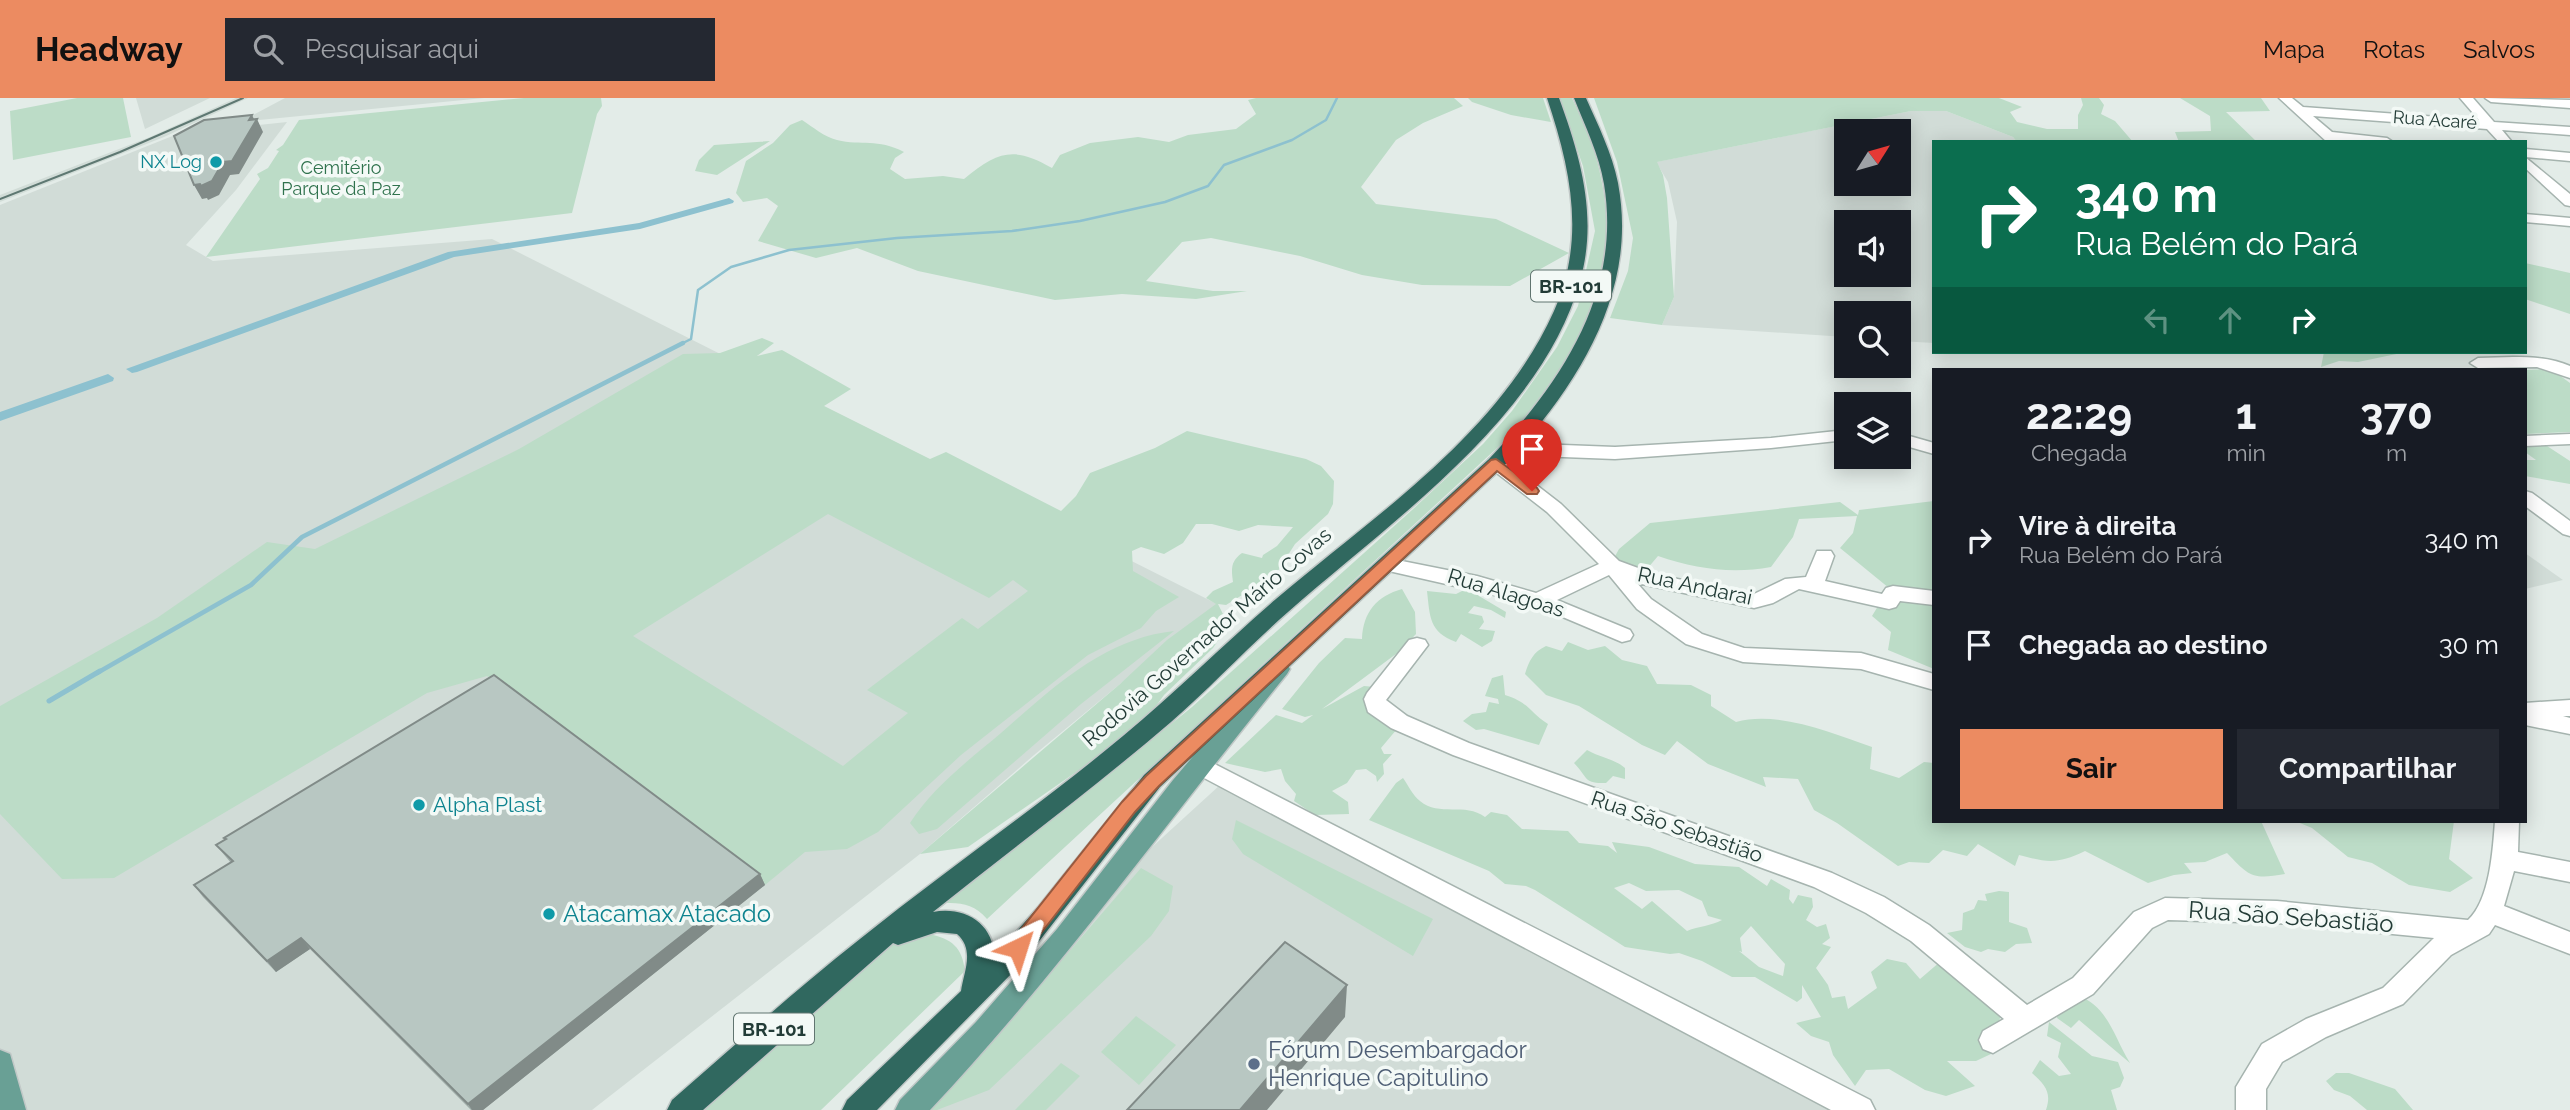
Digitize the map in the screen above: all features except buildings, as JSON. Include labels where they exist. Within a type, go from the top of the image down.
[{"type":"highway","name":"Rodovia Governador Mário Covas","points":[[682,1110],[867,949],[1167,713],[1288,600],[1384,520],[1465,445],[1506,400],[1529,368],[1561,314],[1578,253],[1583,207],[1580,182],[1553,98]]},
{"type":"highway","name":"BR-101","points":[[856,1110],[971,998],[1034,931],[1128,807],[1176,758],[1503,456],[1550,400],[1593,329],[1617,243],[1611,183],[1580,98]]},
{"type":"highway","points":[[867,949],[924,922],[940,920],[962,923],[977,937],[982,951],[981,968],[971,998]]},
{"type":"main road","points":[[910,1110],[986,1031],[1066,937],[1199,765],[1263,691],[1287,655]]},
{"type":"main road","points":[[0,1063],[11,1110]]},
{"type":"street","points":[[2285,98],[2333,139],[2351,140]]},
{"type":"street","points":[[2466,98],[2504,140]]},
{"type":"street","points":[[2491,98],[2570,104]]},
{"type":"street","name":"Rua Acaré","points":[[2301,111],[2570,131]]},
{"type":"street","points":[[2527,153],[2570,157]]},
{"type":"street","points":[[2527,163],[2570,202]]},
{"type":"street","points":[[2527,181],[2570,186]]},
{"type":"street","points":[[2527,218],[2570,222]]},
{"type":"street","points":[[2478,363],[2540,361],[2556,365],[2570,373]]},
{"type":"street","points":[[1503,456],[1615,453],[1834,436]]},
{"type":"street","points":[[2527,441],[2570,439]]},
{"type":"street","points":[[1911,442],[1932,448]]},
{"type":"street","points":[[1503,456],[1612,566],[1632,593],[1656,616],[1694,639],[1720,650],[1766,657],[1825,657],[1861,661],[1897,669],[1932,681]]},
{"type":"street","points":[[2527,498],[2570,530]]},
{"type":"street","points":[[1814,585],[1824,556]]},
{"type":"street","name":"Rua Alagoas","points":[[1387,564],[1457,576],[1586,618],[1622,635]]},
{"type":"street","name":"Rua Andarai","points":[[1537,601],[1612,566],[1653,582],[1754,601],[1768,598],[1793,583],[1814,585],[1889,602],[1893,593],[1932,598]]},
{"type":"street","name":"Rua São Sebastião","points":[[1417,645],[1375,699],[1376,706],[1387,716],[1461,749],[1823,880],[1875,905],[1920,933],[2025,1020]]},
{"type":"street","points":[[2527,709],[2570,708]]},
{"type":"street","points":[[2527,717],[2570,726]]},
{"type":"street","points":[[1199,765],[1860,1110]]},
{"type":"street","points":[[2251,1110],[2251,1087],[2272,1053],[2316,1028],[2393,996],[2442,947],[2480,922],[2505,859],[2508,823]]},
{"type":"street","points":[[2505,859],[2570,872]]},
{"type":"street","name":"Rua São Sebastião","points":[[1993,1040],[2083,986],[2143,920],[2165,909],[2225,909],[2480,922],[2570,943]]},
{"type":"shaded area","points":[[136,98],[210,98],[145,129]]},
{"type":"shaded area","points":[[236,98],[248,98],[164,137],[0,202],[0,195],[150,137]]},
{"type":"shaded area","points":[[285,98],[484,98],[240,122]]},
{"type":"shaded area","points":[[1911,111],[1946,111],[2015,140],[1932,140],[1932,343],[1911,342],[1911,301],[1834,301],[1834,336],[1662,325],[1674,297],[1677,222],[1668,182],[1656,162],[1834,126],[1834,196],[1911,196],[1911,119],[1871,119]]},
{"type":"shaded area","points":[[287,122],[236,190],[186,245],[213,261],[492,239],[1217,604],[1034,755],[920,854],[592,1110],[0,1110],[0,205],[180,133]]},
{"type":"shaded area","points":[[2527,554],[2563,580],[2527,589]]},
{"type":"shaded area","points":[[1220,785],[1836,1110],[920,1110],[1140,858]]},
{"type":"green space","points":[[77,98],[123,98],[131,137],[13,160],[10,111]]},
{"type":"green space","name":"Cemitério Parque da Paz","points":[[524,98],[601,98],[602,106],[597,114],[572,213],[206,257],[260,179],[257,174],[268,168],[279,151],[276,150],[283,145],[299,120]]},
{"type":"green space","points":[[1454,98],[1463,106],[1423,123],[1396,140],[1361,187],[1376,204],[1496,219],[1569,253],[1510,286],[1422,285],[1362,275],[1300,256],[1211,238],[1182,242],[1146,281],[1213,291],[1247,291],[1196,299],[1122,294],[1055,300],[918,271],[857,248],[816,258],[758,241],[778,206],[767,198],[743,202],[736,193],[746,161],[773,143],[790,125],[802,120],[832,139],[886,145],[904,152],[895,158],[890,169],[905,179],[943,176],[964,179],[987,162],[1007,155],[1027,156],[1052,168],[1060,155],[1090,143],[1138,137],[1169,142],[1188,135],[1236,129],[1256,114],[1248,100]]},
{"type":"green space","points":[[1468,98],[1543,98],[1551,122],[1511,115],[1472,102]]},
{"type":"green space","points":[[1559,98],[1572,98],[1591,141],[1603,190],[1606,230],[1603,268],[1593,303],[1578,336],[1559,369],[1510,436],[987,919],[976,909],[964,904],[934,904],[1061,813],[1192,707],[1412,510],[1483,444],[1512,411],[1557,347],[1578,306],[1595,231],[1583,166]]},
{"type":"green space","points":[[1594,98],[1999,98],[2022,107],[2010,112],[2017,122],[2047,129],[2078,129],[2078,115],[2083,105],[2081,98],[2099,98],[2104,105],[2101,114],[2115,121],[2131,140],[2015,140],[1946,111],[1911,111],[1871,119],[1834,119],[1834,126],[1657,162],[1663,175],[1667,198],[1674,297],[1662,325],[1610,318],[1628,271],[1633,238],[1617,162]]},
{"type":"green space","points":[[2180,98],[2261,98],[2270,111],[2226,112],[2255,140],[2178,140],[2175,132],[2211,131],[2210,116]]},
{"type":"green space","points":[[770,141],[717,175],[695,171],[699,160],[714,145]]},
{"type":"green space","points":[[2527,263],[2570,273],[2570,314],[2527,300]]},
{"type":"green space","points":[[762,338],[774,343],[757,356],[782,350],[851,389],[824,406],[930,459],[946,452],[1061,511],[1076,496],[1090,473],[1155,448],[1187,431],[1306,459],[1321,466],[1334,481],[1333,504],[1328,514],[1295,544],[1276,574],[1226,605],[1218,604],[1225,618],[1224,632],[1213,648],[1164,695],[1141,727],[968,847],[920,854],[1120,684],[1167,640],[1216,604],[1206,598],[1213,591],[1233,582],[1233,565],[1238,556],[1242,553],[1262,558],[1277,546],[1293,527],[1258,525],[1239,531],[1212,524],[1196,524],[1183,543],[1164,554],[1141,547],[1132,551],[1133,571],[1179,597],[1156,611],[1141,628],[1088,655],[961,755],[878,832],[847,849],[805,852],[765,885],[487,676],[427,693],[114,878],[62,879],[0,814],[0,706],[157,618],[267,542],[315,549],[519,449],[683,354],[720,353]],"holes":[[[828,514],[989,598],[1013,580],[1028,591],[978,629],[962,618],[867,690],[908,713],[843,766],[633,636]]]},
{"type":"green space","points":[[2324,354],[2396,354],[2358,362],[2339,361],[2321,367]]},
{"type":"green space","points":[[2551,369],[2570,383],[2570,432],[2527,434],[2527,370]]},
{"type":"green space","points":[[2527,446],[2547,446],[2570,461],[2570,484],[2527,476],[2527,460],[2536,460],[2527,453]]},
{"type":"green space","points":[[1932,501],[1932,668],[1888,650],[1891,632],[1872,616],[1889,588],[1840,548],[1853,533],[1857,516],[1799,519],[1793,537],[1771,567],[1714,569],[1658,556],[1647,569],[1613,560],[1619,549],[1650,523],[1840,502],[1858,515],[1859,510]]},
{"type":"green space","points":[[1402,589],[1415,612],[1416,634],[1400,651],[1322,709],[1364,686],[1375,687],[1397,729],[1381,748],[1384,754],[1392,754],[1383,764],[1384,774],[1377,782],[1376,776],[1366,769],[1356,770],[1347,783],[1332,791],[1348,802],[1349,814],[1315,815],[1294,801],[1296,794],[1285,781],[1281,769],[1265,772],[1225,763],[1276,715],[1302,723],[1313,715],[1305,717],[1282,709],[1319,663],[1345,638],[1362,639],[1365,621],[1373,606],[1385,596]]},
{"type":"green space","points":[[1466,589],[1479,591],[1479,596],[1506,612],[1505,618],[1491,610],[1474,606],[1468,613],[1482,616],[1484,622],[1479,629],[1495,631],[1492,641],[1482,647],[1461,634],[1456,642],[1447,638],[1436,628],[1430,616],[1427,591],[1456,594]]},
{"type":"green space","points":[[1174,631],[1081,704],[937,829],[919,834],[910,823],[929,798],[952,775],[1072,674],[1125,643]]},
{"type":"green space","points":[[1568,642],[1588,650],[1605,646],[1622,660],[1647,666],[1657,684],[1691,685],[1711,695],[1711,706],[1736,722],[1752,719],[1787,721],[1872,747],[1870,769],[1899,778],[1924,762],[1932,763],[1932,823],[2262,823],[2285,874],[2252,874],[2227,853],[2205,862],[2184,863],[2192,873],[2148,883],[2085,851],[2053,861],[2019,855],[2015,866],[1978,844],[1967,856],[1943,850],[1929,863],[1909,862],[1898,866],[1814,810],[1798,779],[1763,777],[1766,787],[1708,764],[1677,741],[1665,755],[1642,745],[1579,706],[1546,695],[1525,674],[1528,665],[1535,654],[1546,646],[1562,651]]},
{"type":"green space","points":[[1503,675],[1505,695],[1524,704],[1548,724],[1539,745],[1484,729],[1476,730],[1463,721],[1472,714],[1486,712],[1489,702],[1499,704],[1498,699],[1485,696],[1492,678]]},
{"type":"green space","points":[[1587,750],[1625,768],[1625,779],[1613,776],[1606,783],[1589,781],[1574,763]]},
{"type":"green space","points":[[1403,778],[1417,799],[1427,806],[1469,810],[1485,817],[1491,812],[1507,815],[1522,829],[1568,831],[1579,843],[1608,846],[1617,853],[1612,842],[1649,847],[1695,864],[1739,867],[1767,886],[1771,879],[1790,890],[1789,899],[1793,904],[1798,895],[1812,898],[1813,907],[1806,920],[1817,927],[1826,924],[1830,938],[1822,944],[1831,947],[1816,968],[1828,985],[1832,998],[1845,996],[1848,1009],[1877,988],[1871,972],[1887,959],[1906,963],[1920,979],[1941,961],[2001,1011],[1999,1024],[1980,1036],[1993,1053],[1976,1061],[1947,1061],[1975,1086],[1946,1096],[1925,1090],[1889,1069],[1866,1070],[1855,1086],[1833,1055],[1829,1042],[1811,1036],[1796,1023],[1821,1017],[1802,985],[1802,998],[1797,1002],[1755,977],[1732,977],[1702,961],[1679,953],[1625,947],[1535,890],[1526,886],[1505,884],[1489,871],[1369,820],[1396,783]],"holes":[[[1629,883],[1646,891],[1679,890],[1702,901],[1708,916],[1722,920],[1687,931],[1652,901],[1642,909],[1614,888]],[[1751,926],[1785,964],[1783,976],[1759,967],[1739,951],[1742,952],[1740,938]]]},
{"type":"green space","points":[[1236,820],[1433,919],[1413,956],[1243,854],[1232,839]]},
{"type":"green space","points":[[2300,823],[2454,823],[2449,859],[2473,878],[2450,892],[2409,885],[2372,863],[2348,857],[2312,828]]},
{"type":"green space","points":[[1141,868],[1173,886],[1169,911],[1151,936],[989,1090],[937,1110],[928,1110],[976,1060]]},
{"type":"green space","points":[[2009,892],[2009,922],[2027,928],[2032,943],[2016,944],[2005,952],[1988,949],[1981,952],[1965,947],[1947,933],[1962,930],[1963,913],[1974,909],[1978,900],[1987,901],[1985,894]]},
{"type":"green space","points":[[929,934],[954,945],[961,956],[965,971],[821,1110],[698,1110],[895,941]]},
{"type":"green space","points":[[2077,995],[2088,1000],[2103,1014],[2130,1063],[2079,1020],[2071,1028],[2057,1018],[2059,1005]]},
{"type":"green space","points":[[1136,1016],[1176,1045],[1139,1085],[1101,1052]]},
{"type":"green space","points":[[2049,1022],[2092,1056],[2118,1062],[2124,1078],[2120,1087],[2111,1090],[2117,1110],[2046,1110],[2048,1094],[2041,1081],[2032,1073],[2040,1060],[2059,1076],[2071,1074],[2058,1057],[2061,1043],[2047,1036]]},
{"type":"green space","points":[[1061,1063],[1080,1076],[1046,1110],[1015,1110]]},
{"type":"green space","points":[[2336,1073],[2349,1073],[2395,1089],[2413,1110],[2367,1110],[2350,1096],[2334,1090],[2326,1081]]},
{"type":"waterway","points":[[683,343],[691,339],[698,290],[731,267],[789,250],[897,238],[1012,231],[1080,221],[1165,202],[1208,186],[1224,165],[1292,140],[1326,120],[1337,98]]},
{"type":"waterway","points":[[132,369],[452,254],[640,226],[729,201]]},
{"type":"waterway","points":[[97,673],[251,585],[302,537],[683,343]]},
{"type":"waterway","points":[[679,345],[683,343]]},
{"type":"waterway","points":[[0,417],[108,378]]},
{"type":"waterway","points":[[49,701],[100,671]]},
{"type":"tram line","points":[[0,199],[120,152],[243,98]]},
{"type":"place","name":"NX Log","points":[[216,162]]},
{"type":"place","name":"Alpha Plast","points":[[419,805]]},
{"type":"place","name":"Atacamax Atacado","points":[[549,914]]},
{"type":"place","name":"Fórum Desembargador Henrique Capitulino","points":[[1254,1064]]},
{"type":"route","points":[[1018,948],[1034,931],[1128,807],[1152,781],[1496,463],[1532,491]]}]
